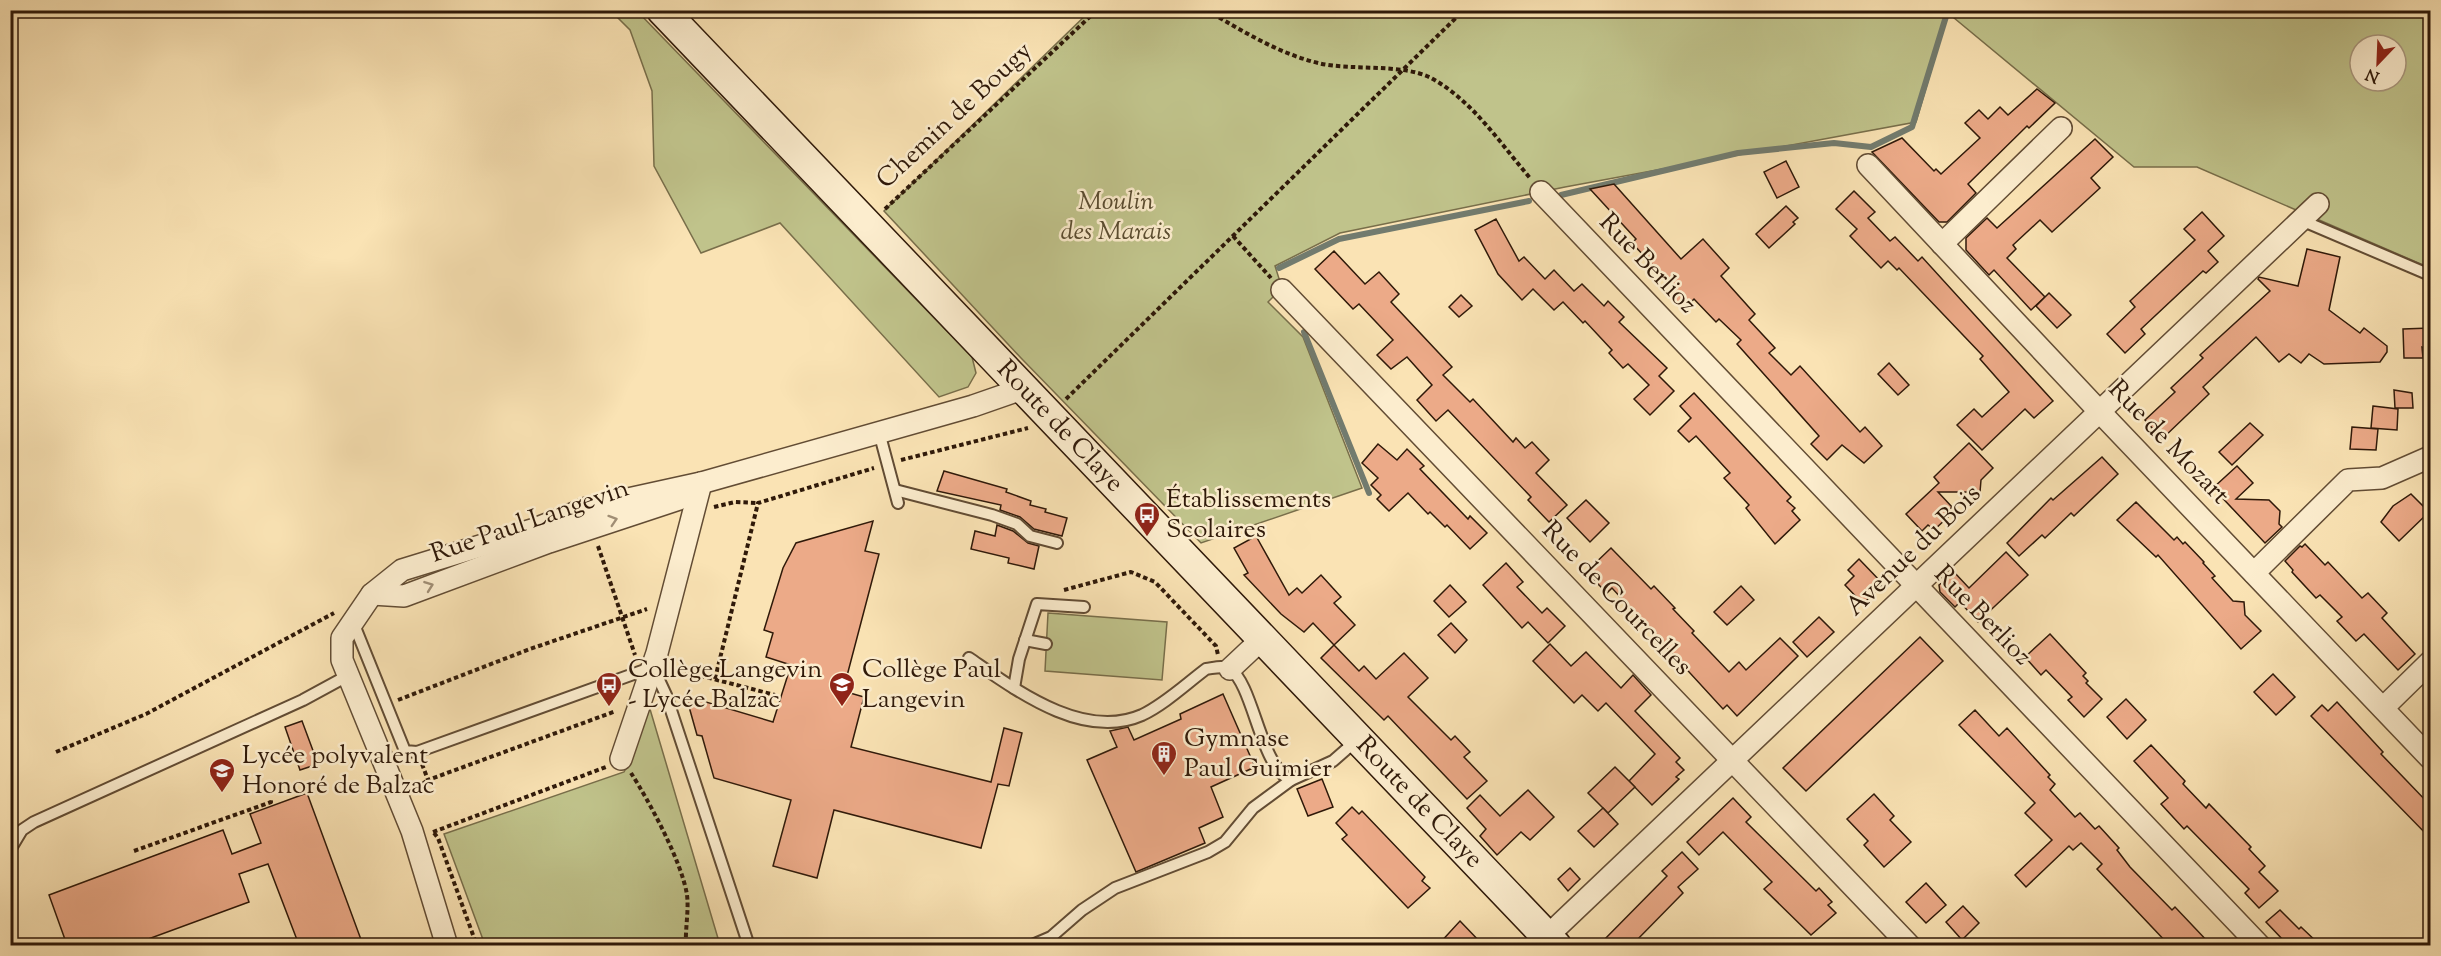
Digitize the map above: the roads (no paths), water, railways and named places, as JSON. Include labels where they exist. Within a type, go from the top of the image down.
[{"type":"main road","name":"Route de Claye","points":[[662,10],[1025,388],[1547,942]]},
{"type":"street","points":[[1942,244],[2061,128]]},
{"type":"street","name":"Rue de Mozart","points":[[1868,165],[2430,758]]},
{"type":"street","name":"Rue Berlioz","points":[[1541,192],[2260,945]]},
{"type":"street","name":"Avenue du Bois","points":[[1547,942],[1733,760],[2318,204]]},
{"type":"street","name":"Rue de Courcelles","points":[[1282,291],[1910,945]]},
{"type":"street","name":"Rue Paul Langevin","points":[[447,945],[424,828],[342,660],[342,638],[372,594],[402,570],[525,532],[587,508],[701,483],[973,406],[1025,388]]},
{"type":"street","points":[[2254,573],[2348,480],[2382,478],[2430,457]]},
{"type":"street","points":[[621,759],[632,720],[652,673],[701,483]]},
{"type":"street","name":"Rue Paul Langevin","points":[[372,594],[404,596],[593,527],[673,502],[701,483]]},
{"type":"street","points":[[1224,668],[1262,639]]},
{"type":"street","points":[[2383,708],[2430,662]]},
{"type":"lane","points":[[2301,220],[2430,275]]},
{"type":"lane","points":[[879,432],[898,503]]},
{"type":"lane","points":[[895,490],[992,515],[1017,524],[1030,536],[1057,543]]},
{"type":"lane","points":[[1014,688],[1025,640],[1037,604],[1084,607]]},
{"type":"lane","points":[[353,622],[405,751],[417,752],[652,673],[749,945]]},
{"type":"lane","points":[[1025,640],[1046,644]]},
{"type":"lane","points":[[969,658],[1046,707],[1105,722],[1124,721],[1144,714],[1206,669],[1224,668],[1239,682],[1273,763],[1291,780]]},
{"type":"lane","points":[[10,850],[22,830],[34,822],[303,700],[349,675]]},
{"type":"lane","points":[[1030,945],[1051,937],[1082,910],[1115,888],[1208,852],[1225,842],[1253,808],[1291,780],[1333,761],[1358,739]]},
{"type":"waterway","points":[[1561,195],[1738,153],[1834,143],[1871,147],[1912,127],[1948,10]]},
{"type":"waterway","points":[[1279,268],[1339,239],[1529,201]]},
{"type":"waterway","points":[[1304,332],[1369,493]]},
{"type":"place","name":"Établissements Scolaires","points":[[1147,538]]},
{"type":"place","name":"Collège Langevin - Lycée Balzac","points":[[609,708]]},
{"type":"place","name":"Collège Paul Langevin","points":[[842,708]]},
{"type":"place","name":"Gymnase Paul Guimier","points":[[1164,777]]},
{"type":"place","name":"Lycée polyvalent Honoré de Balzac","points":[[222,794]]},
{"type":"park label","name":"Moulin des Marais","points":[[1116,217]]}]
